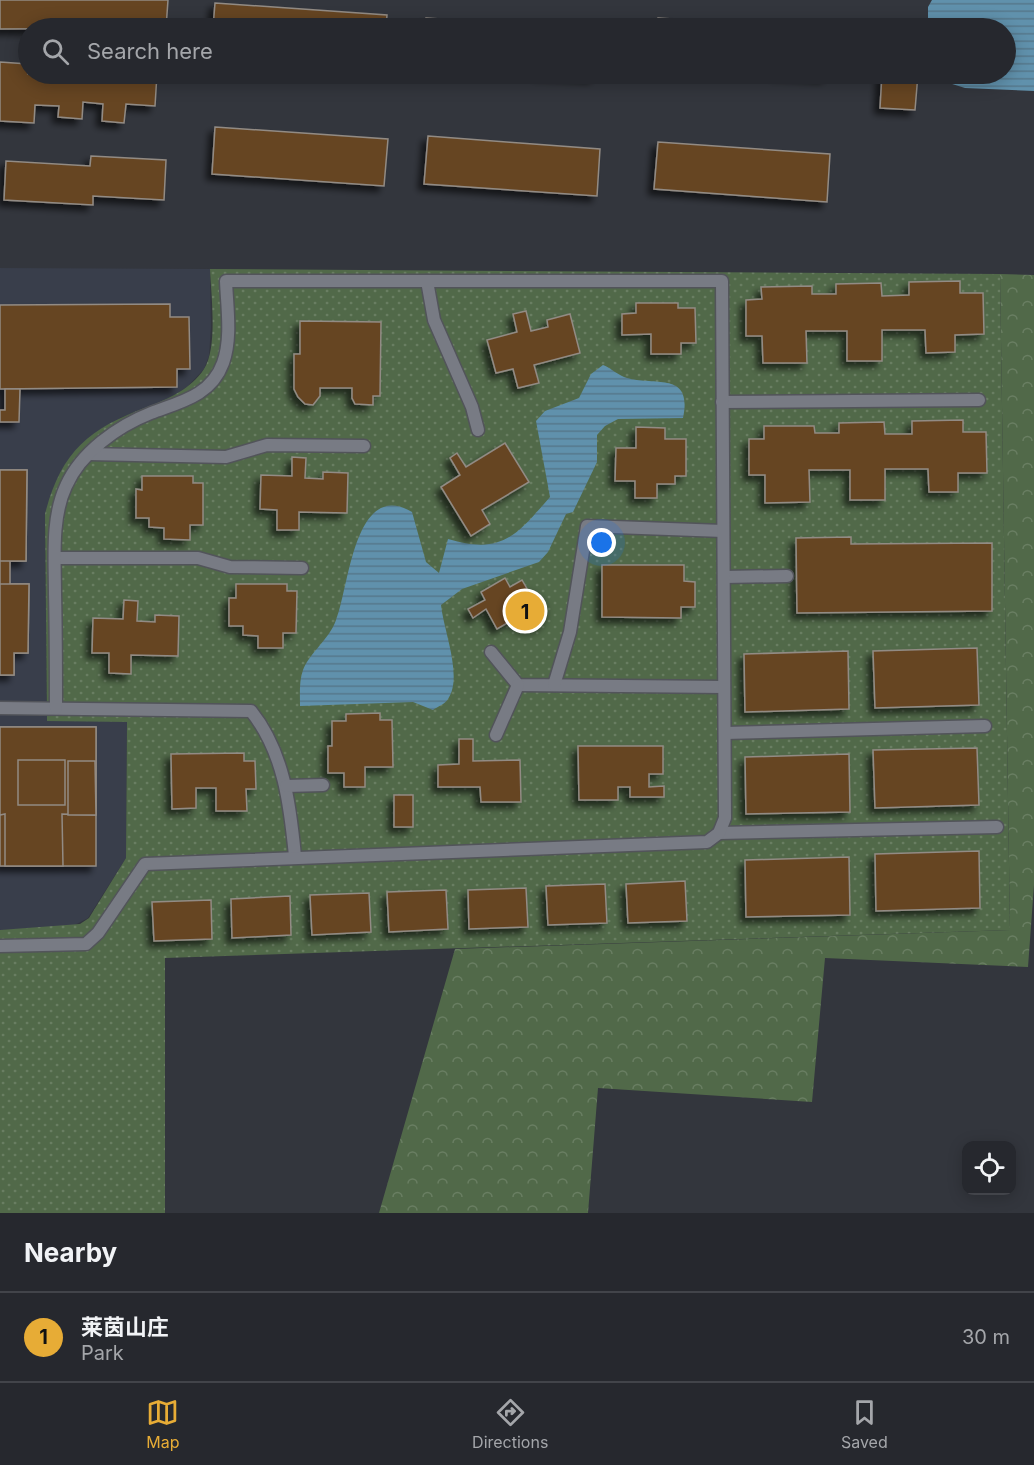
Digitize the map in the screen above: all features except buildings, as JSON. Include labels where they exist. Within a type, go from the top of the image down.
[{"type":"lane","points":[[0,946],[86,944],[98,933],[145,864],[295,856],[707,842],[719,833],[725,818],[722,281],[226,281],[226,349],[218,375],[205,389],[179,405],[152,413],[125,426],[89,454],[66,485],[57,512],[56,708]]},
{"type":"lane","points":[[427,281],[434,320],[472,407],[478,430]]},
{"type":"lane","points":[[722,402],[979,400]]},
{"type":"lane","points":[[89,454],[225,457],[267,445],[364,446]]},
{"type":"lane","points":[[554,685],[570,632],[587,526],[723,531]]},
{"type":"lane","points":[[55,558],[198,558],[230,567],[302,568]]},
{"type":"lane","points":[[724,577],[787,576]]},
{"type":"lane","points":[[491,652],[518,685]]},
{"type":"lane","points":[[518,685],[724,687]]},
{"type":"lane","points":[[496,735],[518,685]]},
{"type":"lane","points":[[0,708],[251,711],[259,721],[286,786],[295,856]]},
{"type":"lane","points":[[725,733],[985,726]]},
{"type":"lane","points":[[286,786],[323,785]]},
{"type":"lane","points":[[719,833],[997,827]]},
{"type":"shaded area","points":[[0,268],[210,269],[211,327],[209,356],[204,369],[188,386],[168,400],[120,418],[45,514],[47,721],[127,721],[126,858],[88,918],[71,927],[0,930]]},
{"type":"green space","points":[[210,269],[1000,274],[1010,930],[165,958],[165,1213],[0,1213],[0,930],[80,924],[89,918],[126,858],[127,722],[47,721],[45,514],[59,474],[80,446],[93,434],[126,415],[178,392],[193,382],[204,369],[211,348],[212,335]]},
{"type":"green space","points":[[1000,274],[1034,275],[1034,885],[1028,967],[825,958],[812,1102],[598,1088],[588,1213],[379,1213],[455,949],[1010,930]]},
{"type":"water","points":[[932,0],[1034,0],[1034,91],[965,88],[952,84],[1016,84],[1016,18],[928,18],[928,7]]},
{"type":"water","points":[[603,365],[627,378],[669,383],[677,387],[685,403],[683,418],[618,419],[605,426],[597,435],[597,462],[573,512],[566,514],[548,552],[539,562],[462,589],[441,605],[454,679],[447,701],[433,710],[413,702],[300,706],[300,683],[303,670],[333,627],[357,542],[366,523],[377,510],[393,506],[412,512],[426,562],[439,573],[448,539],[482,545],[506,539],[517,532],[550,497],[536,421],[545,411],[579,398],[591,374]]},
{"type":"place","name":"莱茵山庄","points":[[525,611]]}]
